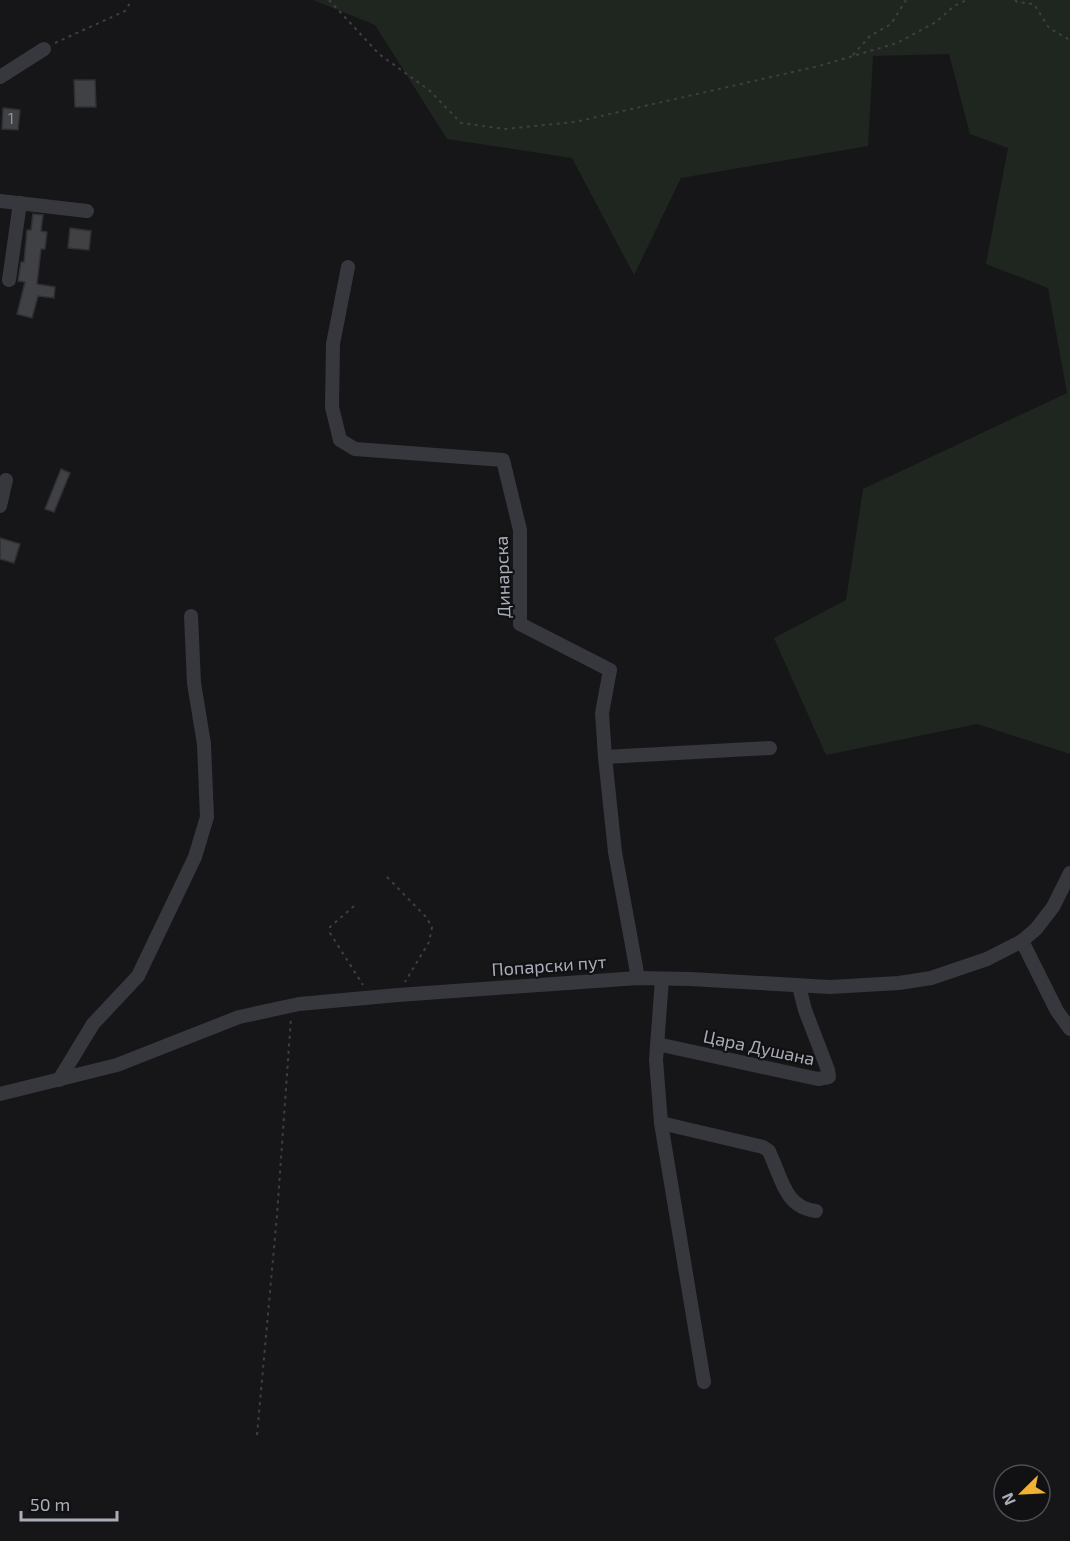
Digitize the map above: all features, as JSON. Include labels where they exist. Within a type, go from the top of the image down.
[{"type":"street","points":[[0,77],[44,49]]},
{"type":"street","points":[[0,201],[87,211]]},
{"type":"street","points":[[9,280],[20,203]]},
{"type":"street","name":"Динарска","points":[[348,267],[333,344],[332,407],[340,440],[355,449],[503,460],[520,530],[520,624],[610,670],[602,713],[605,757],[617,866],[638,978]]},
{"type":"street","points":[[0,506],[6,480]]},
{"type":"street","points":[[60,1080],[93,1024],[138,976],[195,857],[207,818],[204,744],[194,682],[191,616]]},
{"type":"street","points":[[605,757],[770,748]]},
{"type":"street","name":"Попарски пут","points":[[0,1095],[123,1063],[239,1017],[291,1006],[398,995],[638,978],[799,986],[866,986],[918,980],[967,967],[1004,952],[1022,941],[1046,916],[1070,873]]},
{"type":"street","points":[[1022,941],[1057,1011],[1070,1029]]},
{"type":"street","points":[[662,979],[656,1060],[661,1123],[704,1382]]},
{"type":"street","name":"Цара Душана","points":[[657,1044],[826,1079],[829,1077],[828,1070],[805,1010],[799,986]]},
{"type":"street","points":[[661,1123],[763,1147],[769,1151],[790,1199],[798,1208],[816,1211]]},
{"type":"path","points":[[44,49],[124,11],[132,0]]},
{"type":"path","points":[[329,0],[379,54],[429,90],[461,123],[505,129],[575,122],[819,66],[897,44],[936,22],[954,6],[967,0]]},
{"type":"path","points":[[853,55],[870,36],[891,24],[906,0]]},
{"type":"path","points":[[1015,0],[1034,4],[1049,28],[1070,40]]},
{"type":"path","points":[[387,877],[426,917],[432,927],[429,942],[398,995]]},
{"type":"path","points":[[354,906],[330,927],[330,933],[371,998]]},
{"type":"path","points":[[257,1435],[278,1215],[291,1006]]},
{"type":"shaded area","points":[[313,0],[1070,0],[1070,754],[977,724],[826,755],[774,638],[846,600],[863,489],[1067,393],[1048,288],[986,264],[1008,148],[970,134],[949,54],[873,56],[868,146],[681,178],[634,275],[572,158],[447,139],[375,25]]},
{"type":"building","points":[[74,80],[95,80],[96,107],[75,107]]},
{"type":"building","points":[[3,108],[20,110],[18,130],[2,129]]},
{"type":"building","points":[[33,214],[43,215],[41,231],[47,232],[45,249],[41,249],[37,284],[55,287],[54,298],[38,296],[32,318],[17,314],[25,282],[18,281],[21,262],[24,262],[27,230],[31,230]]},
{"type":"building","points":[[70,228],[91,231],[89,250],[68,248]]},
{"type":"building","points":[[61,469],[70,473],[54,512],[45,509]]},
{"type":"building","points":[[0,538],[20,544],[14,563],[0,559]]}]
